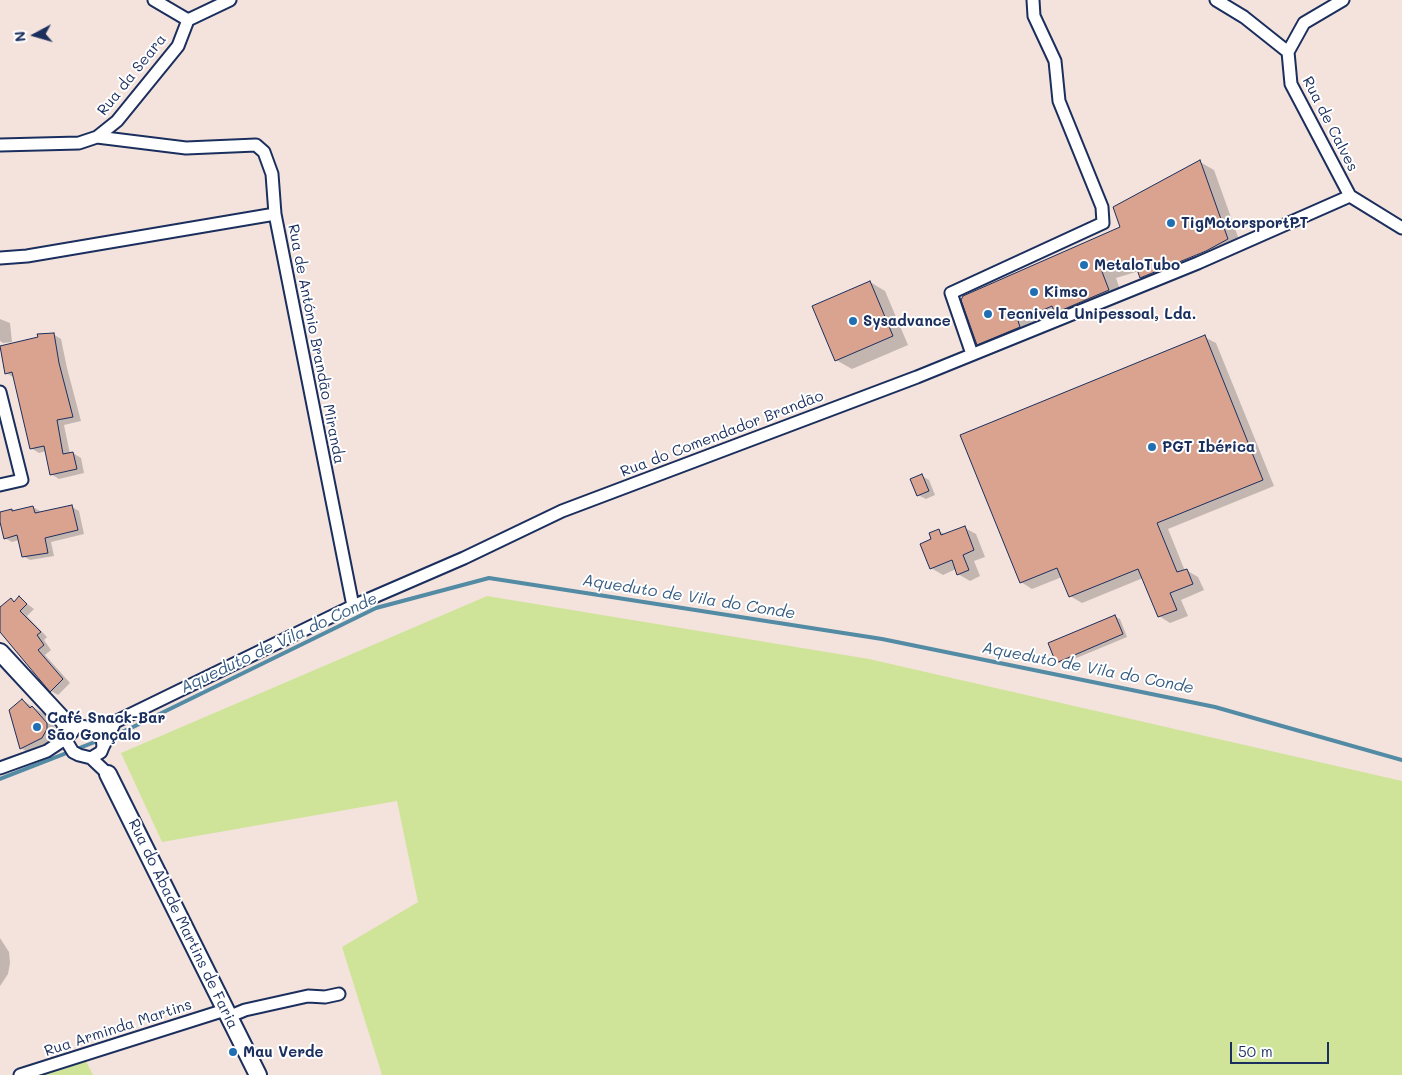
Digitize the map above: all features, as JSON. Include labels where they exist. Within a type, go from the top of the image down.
[{"type":"street","points":[[154,0],[188,20],[230,0]]},
{"type":"street","points":[[972,354],[950,293],[1103,223],[1102,207],[1059,100],[1055,61],[1034,16],[1033,0]]},
{"type":"street","points":[[1216,0],[1244,17],[1288,52],[1304,23],[1343,0]]},
{"type":"street","name":"Rua da Seara","points":[[0,145],[79,143],[97,136],[116,121],[178,46],[188,20]]},
{"type":"street","name":"Rua de Calves","points":[[1288,52],[1291,84],[1350,196],[1402,228]]},
{"type":"street","points":[[97,136],[186,148],[256,146],[264,152],[272,174],[275,214]]},
{"type":"street","name":"Rua do Comendador Brandão","points":[[92,728],[115,722],[353,606],[464,558],[562,511],[917,377],[1198,263],[1350,196]]},
{"type":"street","name":"Rua de António Brandão Miranda","points":[[0,258],[26,256],[275,214],[353,606]]},
{"type":"street","points":[[0,485],[22,480],[3,421],[1,397]]},
{"type":"street","points":[[0,652],[63,720],[69,734],[67,742],[73,752]]},
{"type":"street","points":[[98,752],[115,722]]},
{"type":"street","points":[[0,768],[47,751],[80,726],[92,728],[102,736],[98,752],[108,774]]},
{"type":"street","points":[[47,751],[73,752],[79,755],[98,752]]},
{"type":"street","name":"Rua do Abade Martins de Faria","points":[[108,774],[258,1075]]},
{"type":"street","name":"Rua Arminda Martins","points":[[20,1075],[227,1013],[308,996],[325,997],[339,994]]},
{"type":"green space","points":[[487,596],[869,659],[1402,781],[1402,1075],[382,1075],[342,947],[418,902],[397,801],[162,842],[121,753]]},
{"type":"green space","points":[[86,1061],[93,1075],[41,1075]]},
{"type":"building","points":[[1200,160],[1228,239],[1206,251],[1140,278],[1134,261],[1101,269],[1109,290],[1055,313],[1052,306],[1018,321],[1020,327],[977,345],[961,300],[963,296],[1120,227],[1113,207]]},
{"type":"building","name":"Sysadvance","points":[[870,281],[893,336],[835,361],[812,306]]},
{"type":"building","points":[[54,333],[59,363],[73,417],[57,420],[63,454],[73,452],[77,469],[50,475],[44,446],[30,449],[12,372],[5,374],[0,346],[38,337],[37,334]]},
{"type":"building","points":[[1205,335],[1263,480],[1157,523],[1177,572],[1187,569],[1193,584],[1170,593],[1177,610],[1158,617],[1138,569],[1069,597],[1057,568],[1020,583],[960,435]]},
{"type":"building","points":[[922,474],[929,491],[917,496],[910,479]]},
{"type":"building","points":[[72,505],[78,530],[45,538],[48,553],[22,557],[17,535],[4,539],[0,512],[33,506],[35,513]]},
{"type":"building","points":[[965,526],[974,550],[963,555],[969,570],[957,575],[952,560],[930,569],[920,544],[931,539],[929,533],[939,529],[941,535]]},
{"type":"building","points":[[19,596],[27,604],[20,611],[41,632],[37,635],[44,645],[38,650],[63,679],[50,692],[0,632],[0,607],[11,598],[14,602]]},
{"type":"building","points":[[1115,615],[1123,634],[1056,663],[1048,643]]},
{"type":"building","points":[[22,699],[30,708],[32,706],[47,723],[47,729],[42,738],[20,749],[9,710]]},
{"type":"waterway","name":"Aqueduto de Vila do Conde","points":[[112,736],[376,608],[489,578],[882,639],[1215,707],[1402,760]]},
{"type":"waterway","name":"Aqueduto de Vila do Conde","points":[[0,779],[100,740]]},
{"type":"place","name":"TigMotorsportPT","points":[[1171,223]]},
{"type":"place","name":"MetaloTubo","points":[[1084,265]]},
{"type":"place","name":"Kimso","points":[[1034,292]]},
{"type":"place","name":"Tecnivela Unipessoal, Lda.","points":[[988,314]]},
{"type":"place","name":"Sysadvance","points":[[853,321]]},
{"type":"place","name":"PGT Ibérica","points":[[1152,447]]},
{"type":"place","name":"Café Snack-Bar São Gonçalo","points":[[37,727]]},
{"type":"place","name":"Mau Verde","points":[[233,1052]]}]
